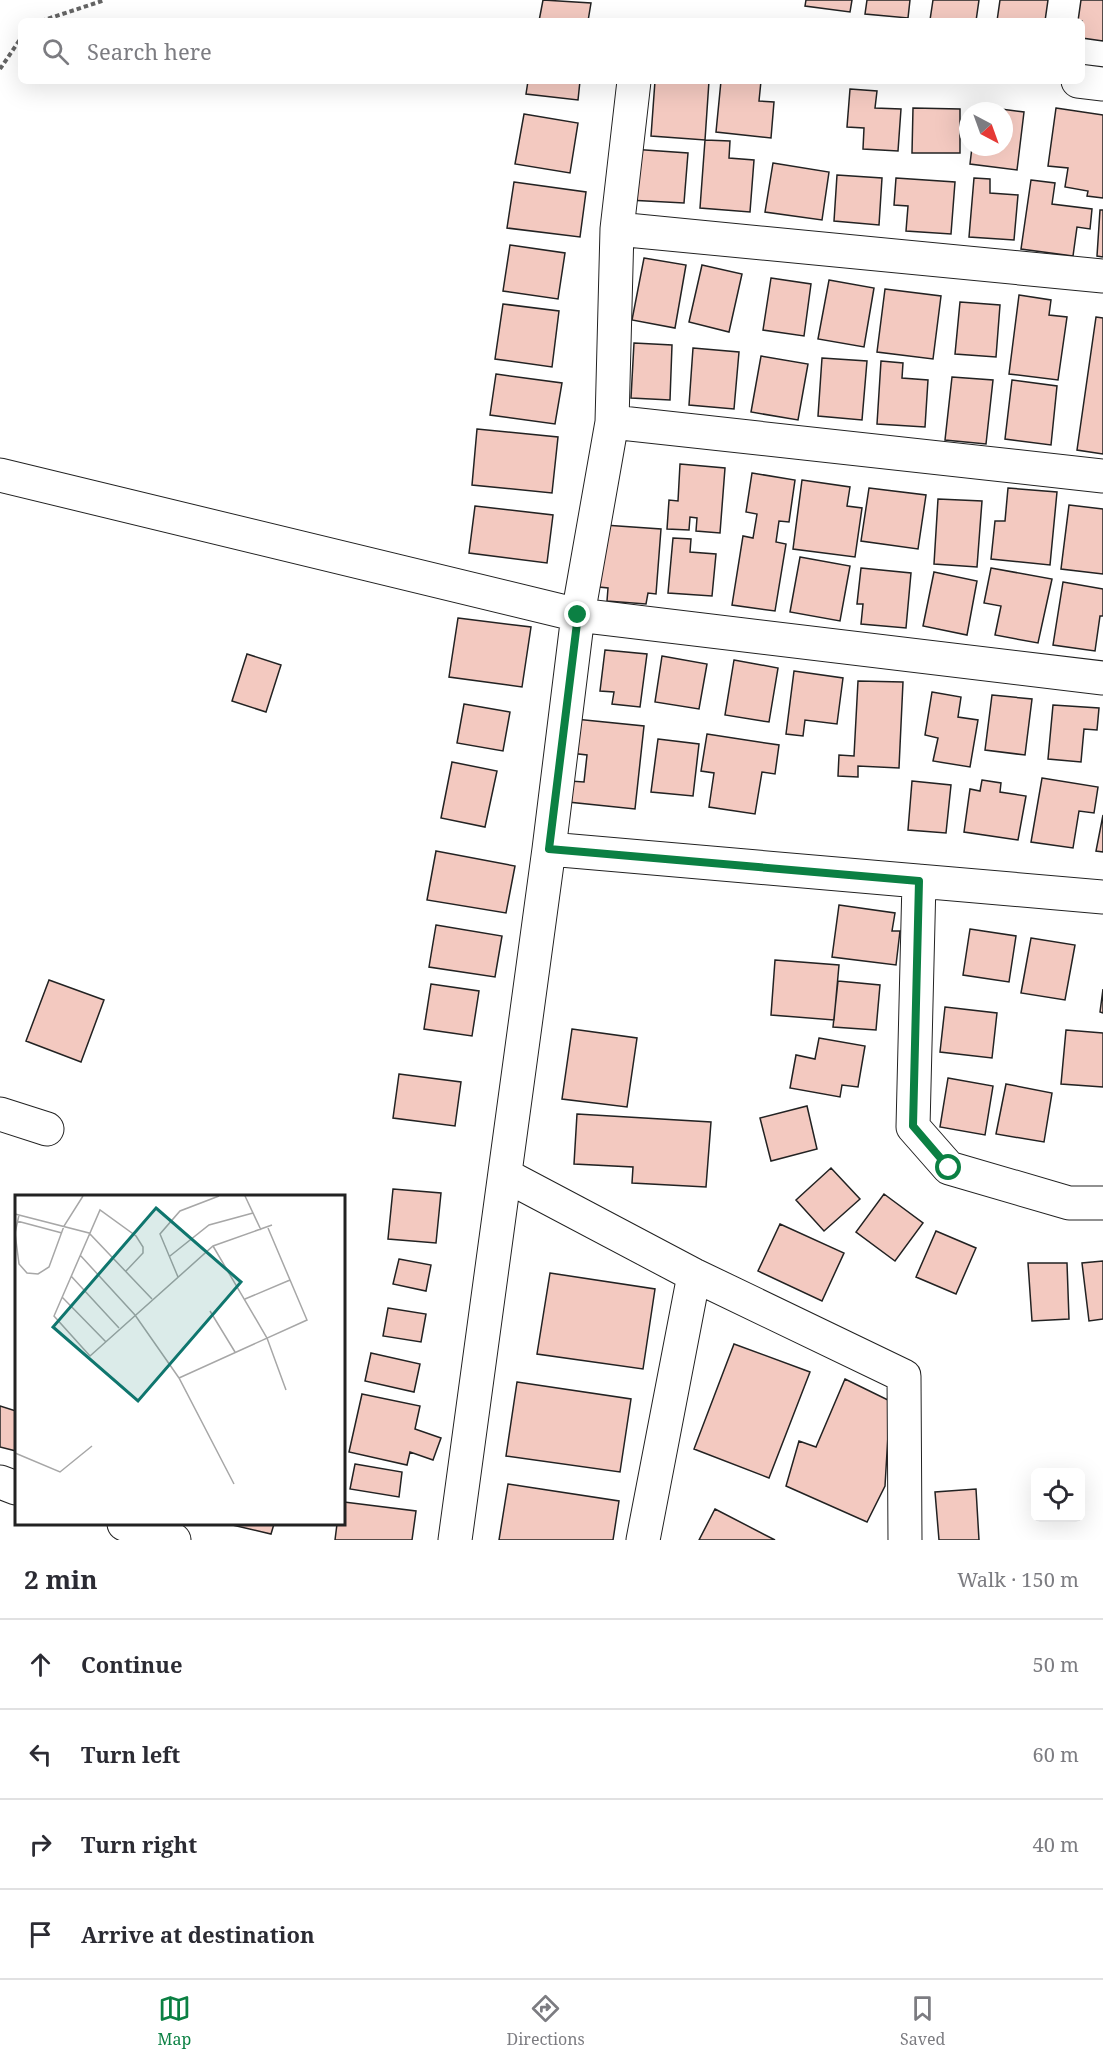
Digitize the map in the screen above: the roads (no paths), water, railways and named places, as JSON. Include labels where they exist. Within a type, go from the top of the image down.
[{"type":"street","points":[[1085,82],[1103,84]]},
{"type":"street","points":[[455,1540],[549,849],[578,615],[612,422],[617,229],[634,84]]},
{"type":"street","points":[[617,229],[1103,276]]},
{"type":"street","points":[[612,422],[1103,476]]},
{"type":"street","points":[[0,476],[578,615],[1103,678]]},
{"type":"street","points":[[549,849],[1103,897]]},
{"type":"street","points":[[919,881],[913,1126],[949,1168],[1069,1203],[1103,1203]]},
{"type":"street","points":[[0,1114],[47,1129]]},
{"type":"street","points":[[505,1175],[694,1275],[904,1376],[905,1540]]},
{"type":"street","points":[[644,1540],[694,1275]]},
{"type":"street","points":[[0,1482],[15,1488]]},
{"type":"street","points":[[127,1525],[174,1540]]}]
